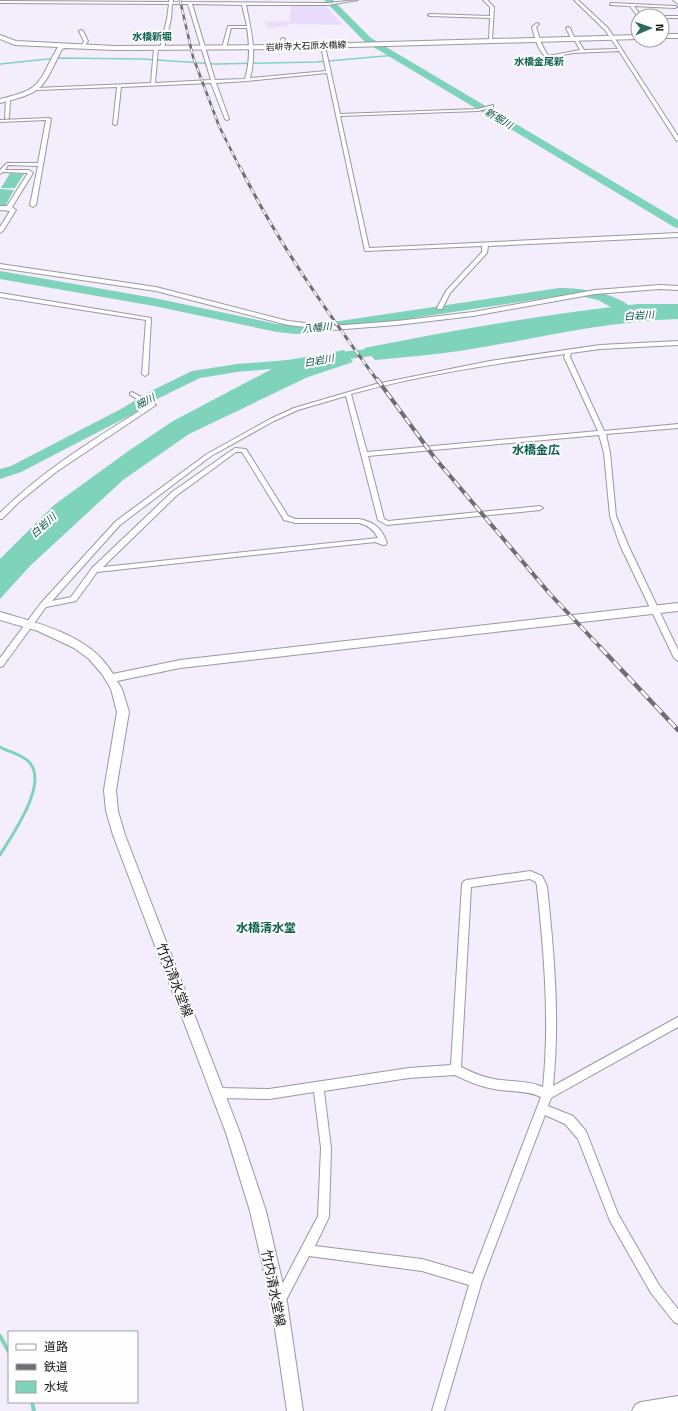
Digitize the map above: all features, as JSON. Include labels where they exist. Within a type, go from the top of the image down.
[{"type":"highway","points":[[676,0],[677,7]]},
{"type":"main road","name":"岩峅寺大石原水橋線","points":[[0,37],[15,43],[83,47],[159,48],[252,48],[491,40],[630,37]]},
{"type":"main road","points":[[0,101],[19,96],[36,89],[60,48],[64,46]]},
{"type":"main road","points":[[112,678],[180,664],[678,607]]},
{"type":"main road","name":"竹内清水堂線","points":[[0,616],[28,624],[71,640],[91,654],[112,678],[121,701],[123,712],[110,790],[112,811],[119,835],[233,1133],[258,1211],[279,1302],[295,1411]]},
{"type":"main road","points":[[641,1411],[678,1405]]},
{"type":"street","points":[[0,2],[328,4],[356,0]]},
{"type":"street","points":[[485,0],[492,7],[491,40]]},
{"type":"street","points":[[576,0],[595,17],[613,38],[678,140]]},
{"type":"street","points":[[670,0],[677,7]]},
{"type":"street","points":[[152,83],[159,48],[169,19],[170,2]]},
{"type":"street","points":[[190,3],[201,48],[228,120]]},
{"type":"street","points":[[244,4],[252,48],[252,61],[247,80]]},
{"type":"street","points":[[611,4],[677,7]]},
{"type":"street","points":[[631,4],[634,8]]},
{"type":"street","points":[[430,15],[492,17]]},
{"type":"street","points":[[537,24],[534,27],[539,46],[547,57],[583,52],[621,50]]},
{"type":"street","points":[[224,48],[229,27],[248,27]]},
{"type":"street","points":[[568,28],[583,52]]},
{"type":"street","points":[[81,31],[86,41],[83,47]]},
{"type":"street","points":[[281,47],[283,40]]},
{"type":"street","points":[[323,46],[367,250],[678,235]]},
{"type":"street","points":[[36,89],[119,86],[212,80],[247,80],[329,72]]},
{"type":"street","points":[[114,124],[119,86]]},
{"type":"street","points":[[7,118],[8,99]]},
{"type":"street","points":[[339,115],[478,110],[490,106]]},
{"type":"street","points":[[0,121],[49,119],[34,205]]},
{"type":"street","points":[[1,172],[7,164],[41,165]]},
{"type":"street","points":[[1,172],[28,171],[31,173],[9,208]]},
{"type":"street","points":[[0,208],[9,208],[13,210],[0,231]]},
{"type":"street","points":[[440,308],[448,292],[485,252],[485,244]]},
{"type":"street","points":[[0,266],[156,289],[288,323],[332,328],[397,323],[473,314],[595,292],[660,287],[678,288]]},
{"type":"street","points":[[0,295],[149,319],[145,374]]},
{"type":"street","points":[[0,664],[28,624],[118,523],[209,456],[272,420],[296,409],[348,393],[415,377],[482,364],[569,351],[626,345],[678,344]]},
{"type":"street","points":[[570,360],[584,353],[678,344]]},
{"type":"street","points":[[569,351],[567,356],[602,433],[607,452],[613,516],[624,545],[678,658]]},
{"type":"street","points":[[348,393],[381,520],[387,524],[540,508]]},
{"type":"street","points":[[0,517],[49,474],[93,443],[153,405],[132,394]]},
{"type":"street","points":[[364,454],[678,426]]},
{"type":"street","points":[[44,605],[73,599],[95,570],[174,494],[235,450],[244,450],[286,518],[295,521],[367,522],[379,531],[383,543],[376,540],[95,570]]},
{"type":"street","points":[[438,1411],[476,1281],[547,1095],[551,1057],[549,954],[542,886],[539,879],[530,875],[467,884],[456,1070]]},
{"type":"street","points":[[547,1095],[678,1022]]},
{"type":"street","points":[[218,1093],[269,1094],[409,1074],[456,1070],[468,1076],[493,1084],[535,1089],[547,1095]]},
{"type":"street","points":[[279,1302],[323,1217],[326,1148],[318,1086]]},
{"type":"street","points":[[541,1108],[569,1120],[582,1136],[614,1217],[655,1289],[678,1318]]},
{"type":"street","points":[[306,1250],[422,1265],[476,1281]]},
{"type":"shaded area","points":[[291,4],[325,5],[343,25],[289,24],[288,26],[268,28],[264,21],[289,22]]},
{"type":"water","points":[[10,173],[24,174],[15,188],[1,188]]},
{"type":"water","points":[[0,189],[14,190],[5,206],[0,206]]},
{"type":"water","points":[[638,304],[678,304],[678,319],[623,323],[486,347],[375,360],[364,348],[501,323]]},
{"type":"water","points":[[344,350],[353,362],[308,377],[189,434],[123,480],[30,566],[0,599],[0,559],[54,505],[127,452],[173,421],[289,360]]},
{"type":"waterway","name":"新堀川","points":[[328,0],[368,40],[678,225]]},
{"type":"waterway","points":[[0,64],[58,58],[142,59],[216,64],[317,62],[396,55]]},
{"type":"waterway","name":"八幡川","points":[[0,275],[154,302],[277,328],[296,330],[320,328],[559,292],[573,292],[602,297],[617,304],[631,314]]},
{"type":"waterway","name":"白岩川","points":[[324,358],[392,350]]},
{"type":"waterway","name":"細川","points":[[0,474],[16,469],[126,412],[154,395],[197,374],[237,368],[300,363]]},
{"type":"waterway","points":[[0,747],[20,756],[30,763],[34,772],[35,784],[32,797],[20,823],[0,855]]},
{"type":"waterway","points":[[0,1336],[8,1350]]},
{"type":"waterway","points":[[32,1403],[34,1411]]},
{"type":"railway","points":[[180,0],[193,57],[219,126],[240,168]]},
{"type":"railway","points":[[240,167],[270,223],[287,250],[322,303],[377,380]]},
{"type":"railway","points":[[377,379],[434,457],[550,594],[601,648]]},
{"type":"railway","points":[[600,647],[678,730]]},
{"type":"district","name":"水橋新堀","points":[[152,36]]},
{"type":"district","name":"水橋金尾新","points":[[539,61]]},
{"type":"district","name":"水橋金広","points":[[536,450]]},
{"type":"district","name":"水橋清水堂","points":[[266,928]]}]
